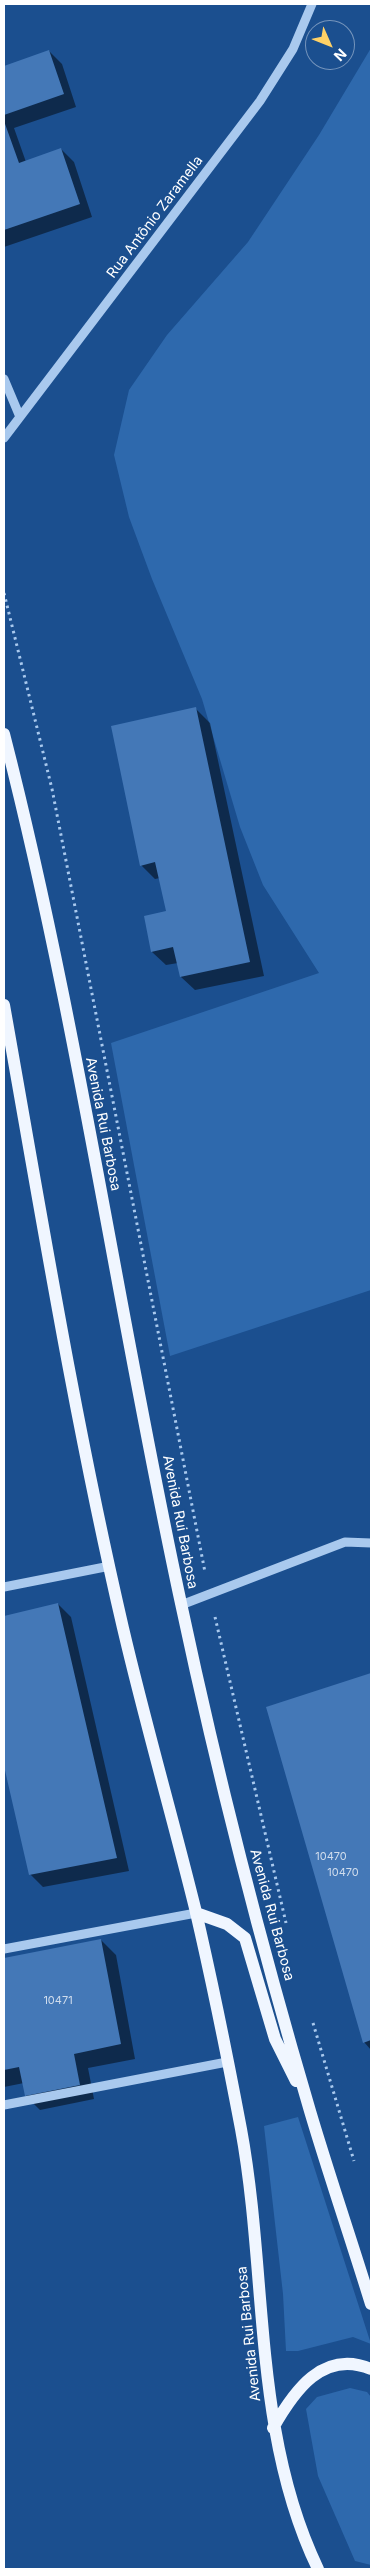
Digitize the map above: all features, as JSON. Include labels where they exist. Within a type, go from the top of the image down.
[{"type":"main road","name":"Avenida Rui Barbosa","points":[[4,734],[34,860],[77,1070],[181,1605],[237,1847],[310,2111],[371,2304]]},
{"type":"main road","name":"Avenida Rui Barbosa","points":[[4,1005],[61,1323],[110,1566],[123,1626],[196,1913],[242,2132],[274,2428],[285,2483],[302,2536],[318,2569]]},
{"type":"main road","points":[[196,1913],[227,1924],[245,1938],[275,2039],[310,2111]]},
{"type":"main road","points":[[274,2428],[288,2400],[305,2380],[330,2367],[356,2363],[371,2369]]},
{"type":"street","name":"Rua Antônio Zaramella","points":[[4,438],[260,101],[293,49],[312,4]]},
{"type":"street","points":[[4,379],[20,417]]},
{"type":"street","points":[[181,1605],[345,1542],[371,1543]]},
{"type":"street","points":[[4,1587],[110,1566]]},
{"type":"street","points":[[4,1948],[196,1913]]},
{"type":"street","points":[[4,2105],[227,2062]]},
{"type":"path","points":[[4,594],[52,789],[210,1594],[265,1840],[287,1927]]},
{"type":"path","points":[[313,2022],[354,2162]]},
{"type":"shaded area","points":[[371,48],[371,1290],[170,1356],[111,1043],[319,973],[263,885],[240,827],[202,699],[152,579],[129,517],[114,455],[129,390],[167,335],[248,242],[319,135]]},
{"type":"shaded area","points":[[298,2117],[371,2344],[353,2337],[298,2351],[286,2351],[283,2294],[264,2126]]},
{"type":"shaded area","points":[[350,2388],[367,2392],[371,2397],[371,2565],[355,2561],[318,2476],[306,2409],[317,2397]]},
{"type":"building","points":[[49,50],[64,94],[4,115],[4,66]]},
{"type":"building","points":[[4,121],[19,163],[61,148],[80,204],[4,230]]},
{"type":"building","points":[[196,707],[250,962],[180,977],[173,947],[151,952],[144,916],[166,911],[155,862],[140,866],[111,726]]},
{"type":"building","points":[[58,1603],[117,1858],[29,1875],[4,1766],[4,1616]]},
{"type":"building","points":[[371,1673],[371,2040],[363,2043],[266,1707]]},
{"type":"building","points":[[101,1939],[121,2044],[74,2054],[80,2085],[25,2096],[19,2067],[4,2070],[4,1958]]}]
